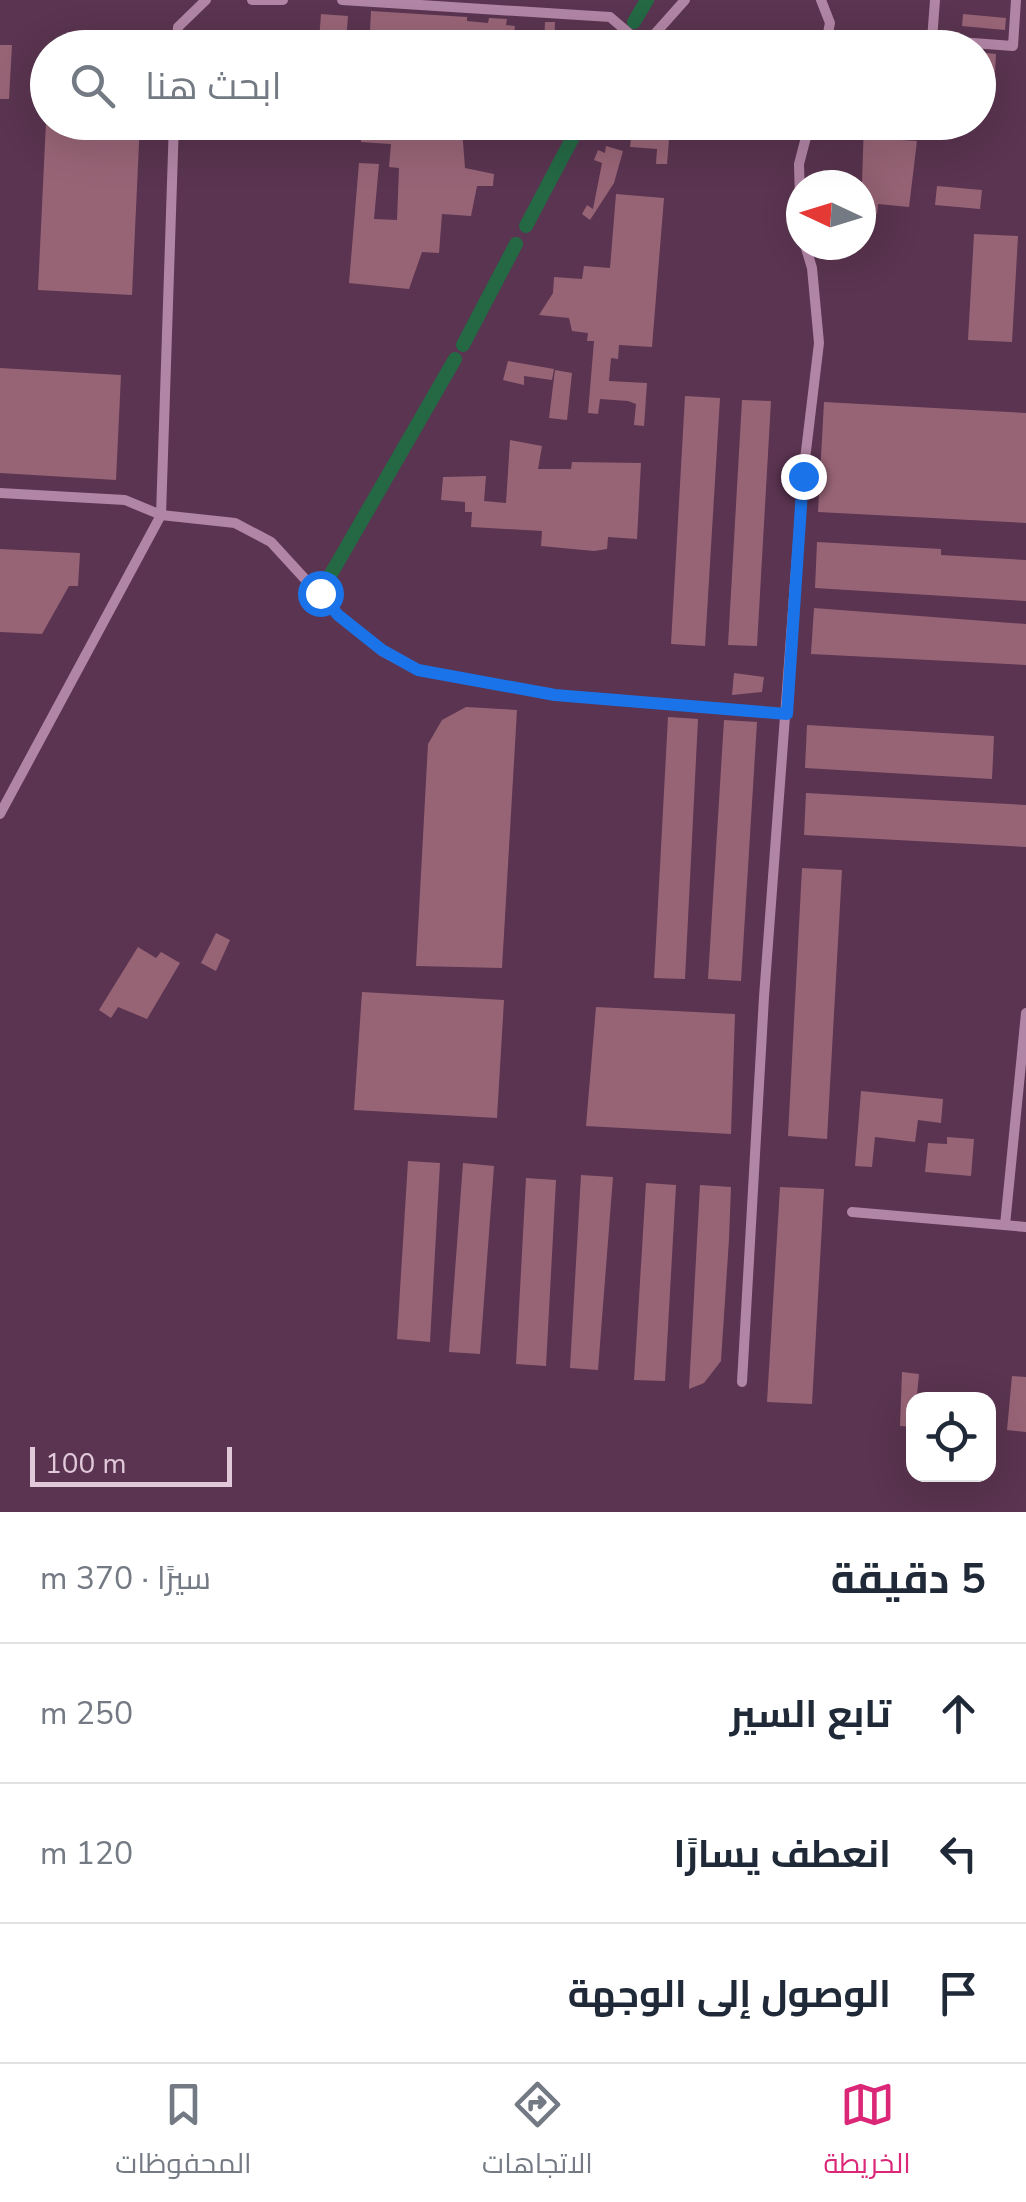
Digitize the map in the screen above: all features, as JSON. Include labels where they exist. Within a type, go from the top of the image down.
[{"type":"street","points":[[178,30],[206,0]]},
{"type":"street","points":[[252,0],[283,0]]},
{"type":"street","points":[[342,0],[610,17],[625,30]]},
{"type":"street","points":[[658,30],[685,0]]},
{"type":"street","points":[[820,0],[830,23],[829,30]]},
{"type":"street","points":[[932,30],[934,0]]},
{"type":"street","points":[[996,45],[1013,46],[1016,0]]},
{"type":"street","points":[[0,814],[160,514],[173,140]]},
{"type":"street","points":[[799,170],[805,140]]},
{"type":"street","points":[[742,1382],[764,997],[803,476],[819,342],[810,260]]},
{"type":"street","points":[[0,493],[125,500],[160,514],[235,524],[271,542],[338,615],[382,650],[418,670],[555,695],[787,714]]},
{"type":"street","points":[[1005,1225],[1026,1014]]},
{"type":"street","points":[[852,1212],[1026,1227]]},
{"type":"building","points":[[371,11],[467,17],[467,21],[488,23],[489,18],[507,19],[506,25],[515,26],[515,30],[370,30]]},
{"type":"building","points":[[321,14],[348,16],[347,30],[320,30]]},
{"type":"building","points":[[963,14],[1006,18],[1005,30],[962,26]]},
{"type":"building","points":[[545,22],[555,22],[555,30],[545,30]]},
{"type":"building","points":[[0,45],[12,45],[9,99],[0,99]]},
{"type":"building","points":[[45,140],[139,140],[132,295],[38,290]]},
{"type":"building","points":[[463,140],[465,168],[494,174],[493,186],[477,186],[471,216],[442,214],[439,253],[422,252],[409,289],[349,283],[359,163],[379,164],[374,219],[397,220],[399,168],[389,167],[391,144],[361,142]]},
{"type":"building","points":[[631,140],[669,140],[667,164],[656,164],[657,149],[630,147]]},
{"type":"building","points":[[863,140],[917,141],[909,207],[878,204],[877,214],[876,170],[862,170]]},
{"type":"building","points":[[606,146],[623,151],[614,183],[590,220],[582,214],[587,205],[593,209],[602,163],[594,160],[598,150],[605,153]]},
{"type":"building","points":[[937,186],[982,190],[980,209],[935,205]]},
{"type":"building","points":[[616,194],[664,198],[652,347],[619,345],[618,359],[611,358],[609,381],[647,383],[644,426],[634,425],[636,404],[628,401],[600,399],[598,414],[588,413],[594,341],[587,341],[588,333],[572,331],[569,318],[539,315],[553,293],[554,277],[582,279],[584,266],[610,268]]},
{"type":"building","points":[[974,234],[1018,236],[1012,342],[968,340]]},
{"type":"building","points":[[508,361],[554,369],[552,380],[524,376],[524,385],[503,380]]},
{"type":"building","points":[[0,368],[121,375],[116,480],[0,473]]},
{"type":"building","points":[[555,370],[572,373],[567,420],[549,418]]},
{"type":"building","points":[[685,396],[720,398],[705,646],[671,644]]},
{"type":"building","points":[[742,400],[771,401],[757,646],[728,645]]},
{"type":"building","points":[[824,402],[1026,413],[1026,523],[818,512]]},
{"type":"building","points":[[510,440],[542,446],[538,469],[571,469],[572,462],[641,463],[637,539],[608,537],[607,549],[594,551],[541,546],[542,531],[471,527],[472,512],[465,512],[465,502],[441,500],[443,477],[486,476],[484,501],[506,503]]},
{"type":"building","points":[[817,542],[941,549],[941,555],[1026,560],[1026,601],[815,588]]},
{"type":"building","points":[[0,549],[80,553],[78,586],[69,586],[42,634],[0,632]]},
{"type":"building","points":[[814,608],[1026,624],[1026,665],[811,654]]},
{"type":"building","points":[[734,673],[764,677],[762,692],[732,695]]},
{"type":"building","points":[[466,707],[517,710],[502,968],[416,966],[428,744],[442,720]]},
{"type":"building","points":[[668,717],[698,719],[685,979],[654,978]]},
{"type":"building","points":[[724,720],[757,722],[741,981],[708,979]]},
{"type":"building","points":[[807,725],[994,736],[992,779],[805,768]]},
{"type":"building","points":[[806,793],[1026,805],[1026,847],[804,835]]},
{"type":"building","points":[[802,868],[842,870],[827,1139],[788,1136]]},
{"type":"building","points":[[216,933],[230,940],[216,971],[201,963]]},
{"type":"building","points":[[138,947],[156,958],[161,952],[180,963],[147,1019],[118,1007],[111,1018],[99,1010]]},
{"type":"building","points":[[362,992],[504,1000],[497,1118],[354,1110]]},
{"type":"building","points":[[596,1007],[735,1014],[731,1134],[586,1126]]},
{"type":"building","points":[[861,1091],[943,1099],[941,1123],[918,1120],[915,1142],[875,1137],[872,1167],[855,1166]]},
{"type":"building","points":[[947,1137],[974,1139],[971,1176],[925,1172],[928,1143],[947,1144]]},
{"type":"building","points":[[408,1161],[440,1163],[430,1342],[397,1339]]},
{"type":"building","points":[[463,1163],[494,1166],[480,1354],[449,1352]]},
{"type":"building","points":[[581,1175],[613,1177],[598,1370],[570,1368]]},
{"type":"building","points":[[526,1178],[556,1180],[546,1366],[516,1364]]},
{"type":"building","points":[[646,1183],[676,1185],[665,1381],[634,1380]]},
{"type":"building","points":[[700,1185],[731,1187],[729,1239],[721,1361],[704,1383],[689,1389]]},
{"type":"building","points":[[780,1187],[824,1189],[812,1404],[767,1402]]},
{"type":"building","points":[[902,1372],[919,1374],[917,1392],[906,1392],[906,1426],[900,1426]]},
{"type":"building","points":[[1012,1376],[1026,1377],[1026,1432],[1007,1430]]},
{"type":"waterway","points":[[634,22],[647,0]]},
{"type":"waterway","points":[[526,226],[571,140]]},
{"type":"waterway","points":[[463,345],[516,244]]},
{"type":"waterway","points":[[320,593],[455,359]]},
{"type":"route","points":[[320,593],[338,615],[382,650],[418,670],[494,688],[787,714],[803,476]]}]
